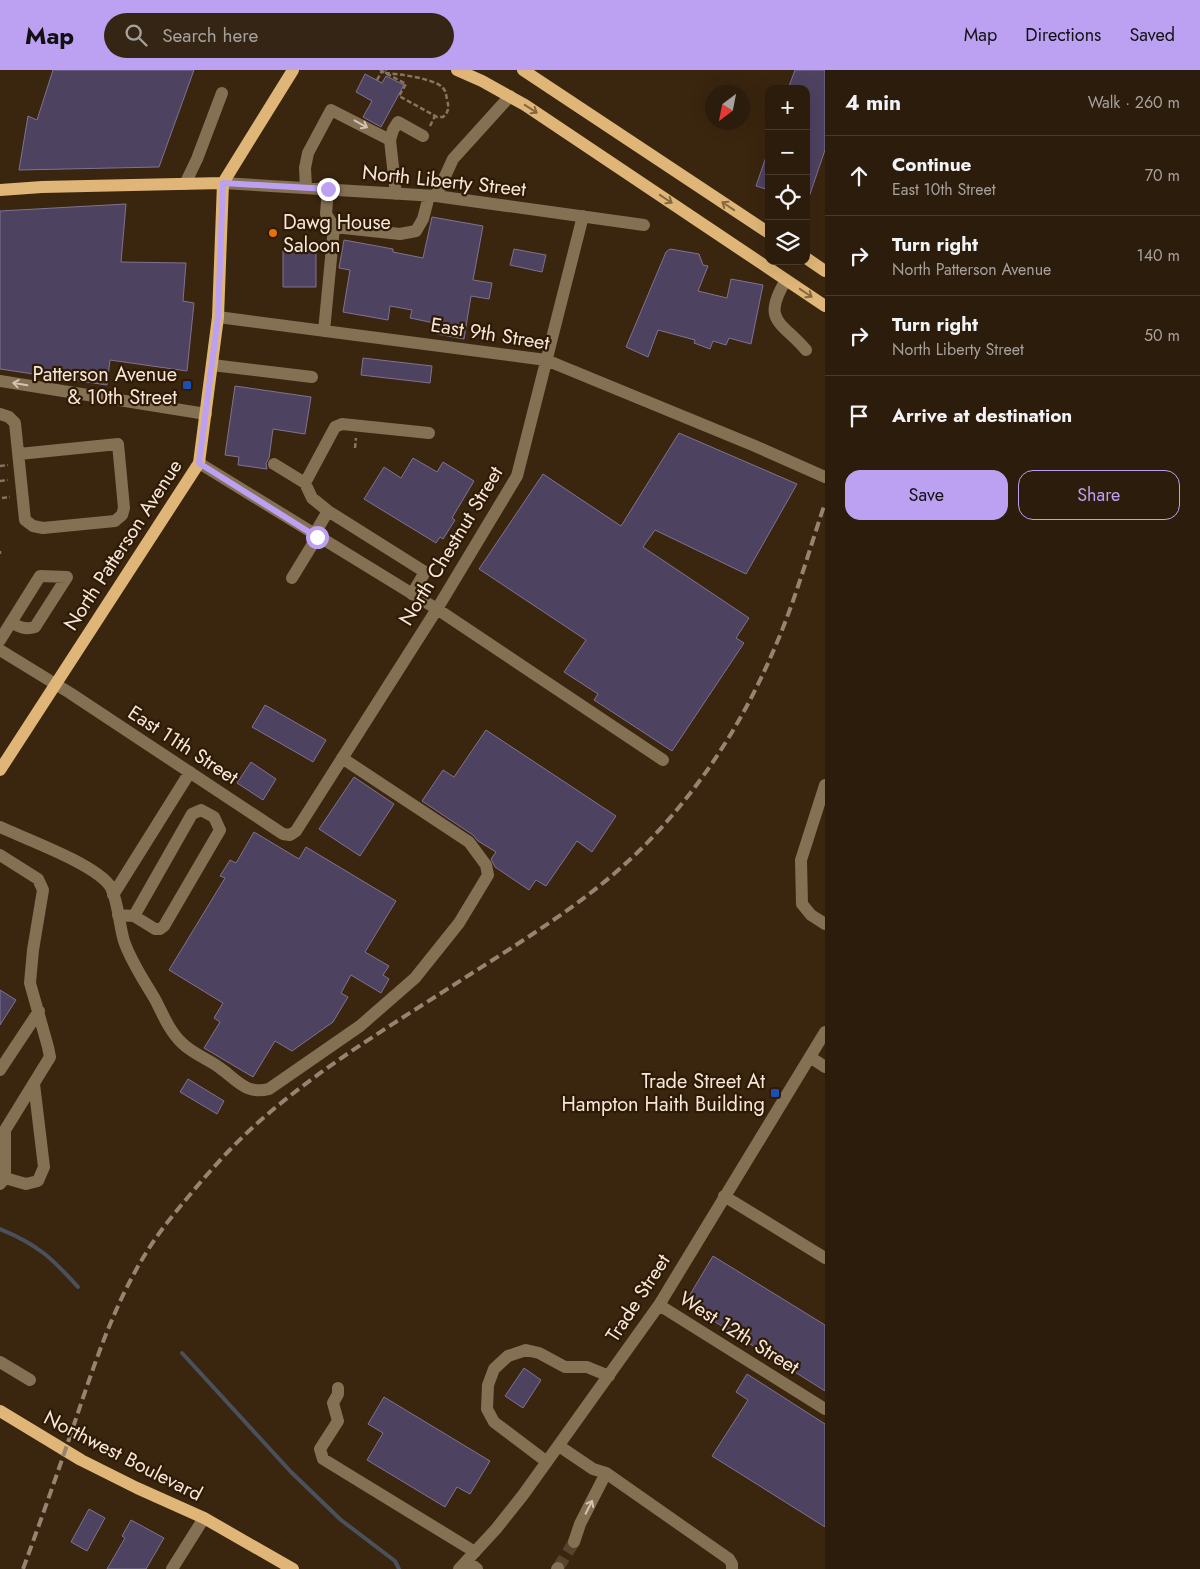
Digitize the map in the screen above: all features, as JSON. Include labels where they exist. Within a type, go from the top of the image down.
[{"type":"main road","name":"North Patterson Avenue","points":[[0,770],[199,463],[218,317],[223,183],[293,70]]},
{"type":"main road","points":[[457,70],[510,96],[825,306]]},
{"type":"main road","points":[[523,70],[765,230]]},
{"type":"main road","name":"North Liberty Street","points":[[0,190],[42,187],[223,183]]},
{"type":"main road","points":[[810,261],[825,271]]},
{"type":"main road","name":"Northwest Boulevard","points":[[0,1411],[81,1460],[204,1518],[294,1569]]},
{"type":"street","points":[[185,184],[197,159],[222,93]]},
{"type":"street","points":[[334,227],[400,234],[416,231],[453,159],[510,96]]},
{"type":"street","points":[[306,188],[305,168],[308,153],[331,110],[390,140]]},
{"type":"street","points":[[396,194],[390,140],[393,130],[398,122],[424,136]]},
{"type":"street","name":"North Liberty Street","points":[[223,183],[433,196],[644,225]]},
{"type":"street","points":[[324,331],[334,227],[326,214],[328,189]]},
{"type":"street","name":"North Chestnut Street","points":[[290,835],[296,832],[437,609],[517,476],[584,216]]},
{"type":"street","points":[[786,280],[775,299],[774,314],[782,327],[806,350]]},
{"type":"street","name":"East 9th Street","points":[[218,317],[546,360],[820,475]]},
{"type":"street","points":[[212,365],[312,377]]},
{"type":"street","points":[[0,381],[206,414]]},
{"type":"street","points":[[0,414],[9,417],[15,423],[26,520],[32,526],[42,528],[116,521],[122,515],[124,508],[118,444],[19,454]]},
{"type":"street","points":[[305,483],[335,427],[342,424],[429,433]]},
{"type":"street","points":[[199,463],[437,609],[663,760]]},
{"type":"street","points":[[274,464],[305,483],[312,498],[328,511],[425,572],[412,594]]},
{"type":"street","points":[[292,578],[328,511]]},
{"type":"street","points":[[0,640],[11,622],[40,576],[67,577],[35,627],[28,629],[20,628],[11,622]]},
{"type":"street","name":"East 11th Street","points":[[0,650],[70,693],[284,834],[290,835]]},
{"type":"street","points":[[0,827],[93,870],[110,887],[114,895],[124,943],[130,957],[174,1034],[191,1051],[220,1068],[243,1086],[260,1091],[269,1089],[360,1026],[415,978],[459,924],[488,875],[486,866],[469,842],[342,758]]},
{"type":"street","points":[[114,895],[190,772]]},
{"type":"street","points":[[825,785],[801,860],[802,904],[811,915],[825,924]]},
{"type":"street","points":[[118,915],[134,916],[155,929],[160,929],[164,926],[220,830],[214,817],[201,810],[192,814],[134,916]]},
{"type":"street","points":[[0,855],[38,879],[43,890],[33,950],[30,982],[50,1057],[5,1130],[3,1181],[26,1184],[38,1181],[44,1167],[34,1084]]},
{"type":"street","points":[[0,1070],[39,1011]]},
{"type":"street","name":"Trade Street","points":[[467,1561],[496,1529],[559,1446],[659,1305],[825,1032]]},
{"type":"street","points":[[810,1057],[825,1067]]},
{"type":"street","points":[[724,1196],[825,1258]]},
{"type":"street","name":"West 12th Street","points":[[659,1305],[825,1409]]},
{"type":"street","points":[[547,1462],[494,1422],[487,1409],[488,1385],[494,1369],[508,1356],[526,1350],[539,1353],[565,1367],[587,1367],[609,1376]]},
{"type":"street","points":[[0,1362],[30,1380]]},
{"type":"street","points":[[338,1388],[338,1394],[333,1403],[338,1421],[320,1449],[324,1459],[477,1569]]},
{"type":"street","points":[[559,1446],[593,1469],[606,1473],[729,1559],[732,1569]]},
{"type":"street","points":[[574,1542],[580,1524],[606,1473]]},
{"type":"street","points":[[172,1569],[204,1518]]},
{"type":"path","points":[[383,71],[413,76],[439,85],[446,91],[449,106],[447,112],[443,117],[437,117],[399,96],[406,84],[383,71]]},
{"type":"path","points":[[377,80],[383,71]]},
{"type":"path","points":[[355,448],[356,442]]},
{"type":"building","points":[[53,70],[194,70],[159,167],[19,170],[28,116],[37,120]]},
{"type":"building","points":[[795,70],[825,70],[825,150],[810,194],[810,85],[789,85]]},
{"type":"building","points":[[365,74],[382,83],[386,76],[404,85],[381,127],[363,117],[372,101],[356,92]]},
{"type":"building","points":[[765,160],[765,189],[756,186]]},
{"type":"building","points":[[126,204],[121,262],[186,263],[183,301],[194,303],[187,371],[110,360],[107,385],[0,369],[0,211]]},
{"type":"building","points":[[432,217],[483,226],[473,280],[492,283],[489,299],[471,296],[464,339],[437,334],[439,324],[410,318],[412,310],[390,306],[388,320],[343,312],[350,270],[339,268],[344,240],[393,249],[393,252],[423,258]]},
{"type":"building","points":[[514,249],[546,255],[542,272],[510,265]]},
{"type":"building","points":[[670,249],[699,254],[703,265],[708,266],[698,291],[727,298],[731,279],[763,285],[751,344],[729,338],[726,345],[713,341],[710,349],[694,343],[695,340],[658,330],[648,357],[626,347],[666,252]]},
{"type":"building","points":[[283,250],[316,250],[316,287],[283,287]]},
{"type":"building","points":[[363,358],[432,366],[430,383],[361,375]]},
{"type":"building","points":[[235,386],[311,397],[305,434],[273,429],[269,458],[266,463],[267,469],[238,465],[239,457],[225,455]]},
{"type":"building","points":[[679,433],[797,484],[746,574],[655,530],[643,547],[749,618],[736,638],[744,643],[672,751],[594,700],[598,694],[564,672],[586,640],[479,569],[543,474],[621,526]]},
{"type":"building","points":[[413,458],[437,472],[443,462],[474,481],[452,518],[455,520],[443,539],[440,537],[436,543],[364,499],[384,467],[401,478]]},
{"type":"building","points":[[265,705],[326,740],[313,762],[252,727]]},
{"type":"building","points":[[486,730],[616,816],[592,852],[577,841],[546,886],[536,880],[529,890],[495,867],[491,859],[496,852],[422,801],[443,770],[454,777]]},
{"type":"building","points":[[251,762],[276,779],[263,800],[237,783]]},
{"type":"building","points":[[354,777],[394,804],[360,856],[319,829]]},
{"type":"building","points":[[254,832],[299,859],[306,847],[396,901],[365,952],[389,966],[383,975],[389,979],[381,993],[351,975],[341,993],[348,997],[333,1022],[292,1051],[275,1041],[253,1077],[204,1048],[220,1022],[214,1018],[223,1003],[169,970],[225,878],[220,876],[230,860],[236,863]]},
{"type":"building","points":[[0,990],[16,1000],[0,1025]]},
{"type":"building","points":[[188,1079],[224,1101],[217,1114],[180,1092]]},
{"type":"building","points":[[713,1256],[825,1325],[825,1391],[685,1303]]},
{"type":"building","points":[[524,1368],[541,1380],[523,1408],[505,1396]]},
{"type":"building","points":[[747,1374],[825,1424],[825,1527],[712,1456],[748,1400],[736,1392]]},
{"type":"building","points":[[384,1397],[490,1461],[470,1494],[457,1487],[445,1507],[367,1460],[383,1433],[368,1424]]},
{"type":"building","points":[[89,1509],[105,1518],[87,1551],[71,1542]]},
{"type":"building","points":[[131,1520],[164,1538],[146,1569],[107,1569],[125,1538],[122,1536]]},
{"type":"waterway","points":[[0,1229],[34,1246],[60,1268],[78,1287]]},
{"type":"waterway","points":[[182,1353],[291,1472],[341,1520],[395,1561],[399,1569]]},
{"type":"tunnel","points":[[558,1568],[574,1542]]},
{"type":"railway","points":[[23,1569],[97,1357],[121,1299],[151,1244],[229,1150],[292,1094],[364,1043],[533,934],[579,902],[622,867],[662,827],[681,805],[716,757],[732,733],[760,681],[787,617],[825,503]]},
{"type":"place","name":"Dawg House Saloon","points":[[273,233]]},
{"type":"place","name":"Patterson Avenue & 10th Street","points":[[187,385]]},
{"type":"place","name":"Trade Street At Hampton Haith Building","points":[[775,1093]]},
{"type":"route","points":[[317,537],[199,463],[218,317],[223,183],[328,189]]}]
